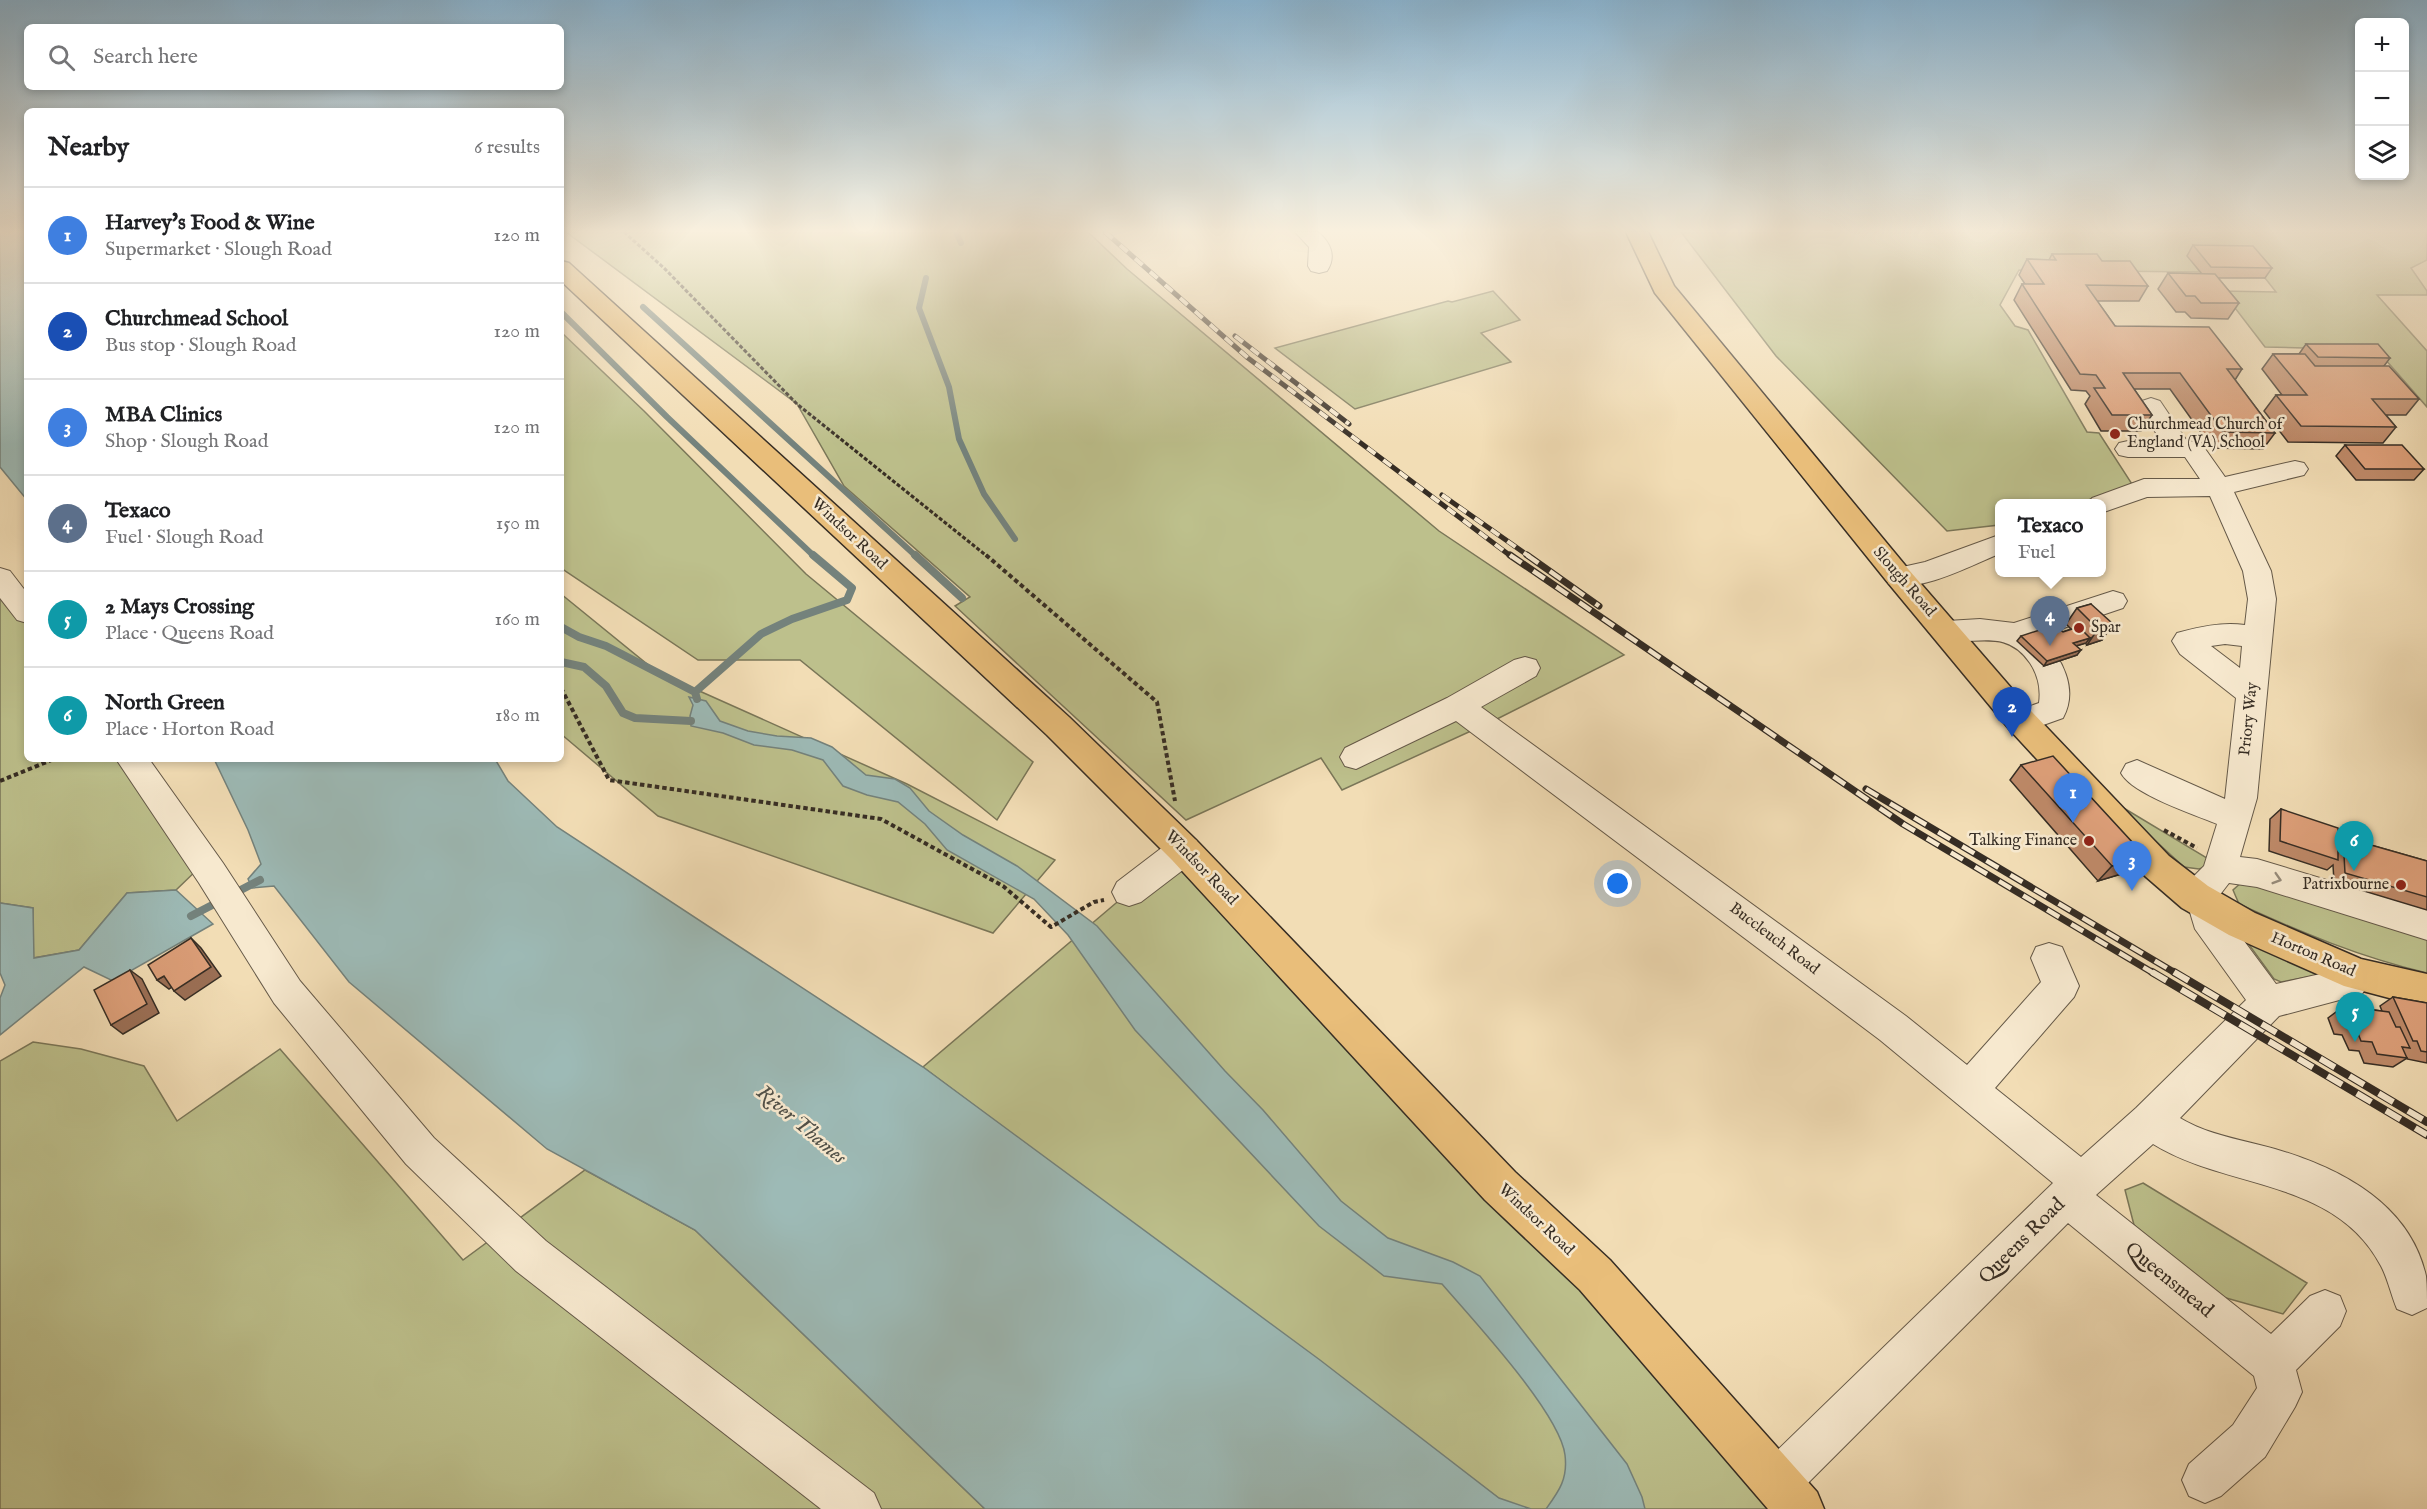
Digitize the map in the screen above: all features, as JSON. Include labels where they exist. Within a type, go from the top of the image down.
[{"type":"main road","name":"Windsor Road","points":[[598,302],[1058,726],[1185,850],[1500,1186],[1595,1275],[1788,1496]]},
{"type":"main road","name":"Slough Road","points":[[1675,302],[1899,577],[2021,721],[2120,829],[2157,866],[2200,900]]},
{"type":"main road","name":"Horton Road","points":[[2200,900],[2242,924],[2357,974],[2427,991]]},
{"type":"street","points":[[2151,406],[2180,449]]},
{"type":"street","points":[[2128,449],[2180,449]]},
{"type":"street","name":"Priory Way","points":[[2180,449],[2192,449],[2219,487],[2257,571],[2262,599],[2241,798],[2220,868],[2200,900]]},
{"type":"street","points":[[2106,502],[2144,488],[2219,487],[2295,469]]},
{"type":"street","points":[[1899,577],[1930,571],[1995,546]]},
{"type":"street","points":[[0,578],[24,609]]},
{"type":"street","points":[[2014,633],[2113,601]]},
{"type":"street","points":[[1947,631],[2014,633],[2025,638],[2049,668],[2055,687],[2052,710],[2021,721]]},
{"type":"street","points":[[2252,693],[2190,646],[2187,640],[2225,633],[2258,637]]},
{"type":"street","points":[[1356,757],[1458,706],[1525,668]]},
{"type":"street","name":"Buccleuch Road","points":[[1458,706],[1866,1008],[1969,1090],[2074,1190]]},
{"type":"street","points":[[134,762],[211,873],[236,916],[287,992],[420,1151],[531,1256],[858,1509]]},
{"type":"street","points":[[2137,773],[2175,793],[2235,818]]},
{"type":"street","points":[[1129,892],[1185,850]]},
{"type":"street","points":[[2220,868],[2257,873],[2427,925]]},
{"type":"street","points":[[2200,900],[2207,919],[2268,1002],[2349,983],[2357,974]]},
{"type":"street","points":[[1969,1090],[2061,986],[2049,958]]},
{"type":"street","name":"Queens Road","points":[[1788,1496],[2074,1190],[2150,1121],[2268,1002]]},
{"type":"street","points":[[2150,1121],[2192,1144],[2306,1178],[2343,1195],[2375,1222],[2395,1249],[2412,1294]]},
{"type":"street","name":"Queensmead","points":[[2074,1190],[2272,1363]]},
{"type":"street","points":[[2205,1480],[2249,1441],[2280,1392],[2272,1363],[2325,1311]]},
{"type":"path","points":[[698,302],[797,404],[958,531],[1157,702],[1185,850]]},
{"type":"path","points":[[564,694],[609,780],[881,819],[1003,886],[1051,927],[1083,908]]},
{"type":"path","points":[[0,781],[47,762]]},
{"type":"green space","points":[[661,302],[1167,302],[1439,531],[1624,655],[1495,720],[1342,790],[1321,758],[1186,820],[955,606],[970,597],[844,486],[797,404]]},
{"type":"green space","points":[[1443,302],[1504,302],[1520,320],[1481,333],[1511,362],[1355,409],[1275,348]]},
{"type":"green space","points":[[1735,302],[2001,302],[2000,305],[2015,326],[2028,330],[2087,432],[2099,433],[2132,484],[2091,499],[1995,499],[1995,525],[1947,531],[1776,356]]},
{"type":"green space","points":[[2231,302],[2384,302],[2427,351],[2427,407],[2377,350],[2265,347]]},
{"type":"green space","points":[[564,335],[644,411],[806,574],[1033,762],[997,820],[800,660],[698,660],[564,570]]},
{"type":"green space","points":[[0,582],[24,614],[24,762],[134,762],[200,867],[176,890],[127,893],[79,950],[33,958],[33,908],[0,903]]},
{"type":"green space","points":[[564,596],[657,672],[907,784],[1055,860],[993,933],[658,816],[564,737]]},
{"type":"green space","points":[[2112,801],[2207,858],[2205,867],[2199,869],[2184,867]]},
{"type":"green space","points":[[1184,850],[1799,1509],[1513,1509],[923,1067],[1129,892]]},
{"type":"green space","points":[[2242,882],[2427,930],[2427,973],[2378,960],[2286,925],[2239,904],[2233,890]]},
{"type":"green space","points":[[2247,942],[2319,973],[2281,982],[2274,979]]},
{"type":"green space","points":[[33,1042],[81,1049],[144,1066],[177,1121],[280,1049],[463,1260],[585,1170],[695,1230],[985,1509],[0,1509],[0,1061]]},
{"type":"green space","points":[[2143,1183],[2307,1283],[2283,1314],[2212,1294],[2134,1225],[2125,1190]]},
{"type":"water","points":[[0,302],[24,302],[24,496],[0,467]]},
{"type":"water","points":[[689,697],[706,701],[720,721],[748,731],[811,738],[832,747],[866,775],[895,779],[910,788],[929,811],[963,835],[1017,866],[1097,926],[1225,1071],[1263,1110],[1341,1201],[1388,1238],[1453,1262],[1480,1276],[1627,1464],[1645,1509],[1546,1509],[1564,1478],[1566,1463],[1560,1437],[1532,1392],[1493,1342],[1442,1284],[1384,1276],[1319,1226],[1135,1030],[1068,935],[1034,899],[947,850],[925,824],[898,802],[867,795],[843,786],[823,760],[792,750],[754,745],[723,733],[691,726],[690,716],[693,705]]},
{"type":"water","name":"River Thames","points":[[215,762],[497,762],[508,781],[557,827],[923,1067],[1320,1360],[1499,1498],[1531,1509],[985,1509],[695,1230],[547,1149],[349,982],[274,886],[252,888],[248,879],[261,864],[248,830]]},
{"type":"water","points":[[176,890],[213,924],[113,981],[84,967],[0,1035],[0,998],[5,985],[0,973],[0,903],[33,908],[34,958],[79,950],[127,893]]},
{"type":"building","points":[[2034,302],[2098,302],[2115,326],[2209,327],[2242,369],[2227,369],[2275,433],[2223,432],[2180,373],[2123,373],[2152,415],[2112,415],[2094,388],[2105,388],[2096,375],[2080,374]]},
{"type":"building","points":[[2306,344],[2378,344],[2390,358],[2318,357]]},
{"type":"building","points":[[2273,354],[2305,354],[2315,366],[2389,366],[2419,399],[2372,399],[2396,427],[2301,426],[2276,395],[2307,395]]},
{"type":"building","points":[[2345,445],[2402,445],[2424,469],[2365,469]]},
{"type":"building","points":[[2091,604],[2113,624],[2098,629],[2077,608]]},
{"type":"building","points":[[2055,625],[2063,632],[2079,627],[2090,638],[2073,643],[2081,650],[2047,661],[2021,636]]},
{"type":"building","points":[[2053,756],[2145,856],[2112,866],[2021,765]]},
{"type":"building","points":[[2281,809],[2338,828],[2338,860],[2280,841]]},
{"type":"building","points":[[2343,837],[2427,861],[2427,897],[2345,873]]},
{"type":"building","points":[[191,938],[211,967],[174,991],[164,976],[157,980],[148,965]]},
{"type":"building","points":[[130,970],[147,1004],[111,1025],[94,990]]},
{"type":"building","points":[[2393,997],[2427,1003],[2427,1052],[2421,1051],[2417,1041],[2413,1041]]},
{"type":"building","points":[[2350,1007],[2389,1012],[2396,1027],[2400,1027],[2410,1048],[2402,1047],[2407,1058],[2377,1054],[2372,1042],[2361,1041],[2355,1026],[2347,1025],[2340,1009],[2352,1011]]},
{"type":"waterway","points":[[920,302],[919,308],[949,387],[959,439],[984,494],[1015,539]]},
{"type":"waterway","points":[[643,307],[917,557]]},
{"type":"waterway","points":[[564,315],[667,417],[815,557]]},
{"type":"waterway","points":[[695,692],[761,634],[792,619],[847,600],[852,588],[813,555]]},
{"type":"waterway","points":[[915,555],[962,598]]},
{"type":"waterway","points":[[564,629],[579,637],[606,646],[695,692]]},
{"type":"waterway","points":[[564,663],[584,667],[606,686],[623,713],[635,718],[691,721]]},
{"type":"waterway","points":[[695,692],[697,699]]},
{"type":"waterway","points":[[233,894],[260,880]]},
{"type":"waterway","points":[[191,916],[220,901]]},
{"type":"railway","points":[[1185,302],[1248,358],[1512,557]]},
{"type":"railway","points":[[1235,336],[1349,424]]},
{"type":"railway","points":[[1442,495],[1530,557]]},
{"type":"railway","points":[[1510,555],[1903,824],[2155,974]]},
{"type":"railway","points":[[1527,555],[1599,606]]},
{"type":"railway","points":[[1866,789],[2177,974]]},
{"type":"railway","points":[[2152,972],[2427,1135]]},
{"type":"railway","points":[[2174,972],[2427,1122]]},
{"type":"place","name":"Churchmead Church of England (VA) School","points":[[2115,434]]},
{"type":"place","name":"Spar","points":[[2079,628]]},
{"type":"place","name":"Texaco","points":[[2050,646]]},
{"type":"place","name":"Churchmead School","points":[[2012,737]]},
{"type":"place","name":"Harvey's Food & Wine","points":[[2073,823]]},
{"type":"place","name":"Talking Finance","points":[[2089,841]]},
{"type":"place","name":"North Green","points":[[2354,871]]},
{"type":"place","name":"Patrixbourne","points":[[2401,885]]},
{"type":"place","name":"MBA Clinics","points":[[2132,891]]},
{"type":"place","name":"2 Mays Crossing","points":[[2355,1042]]}]
